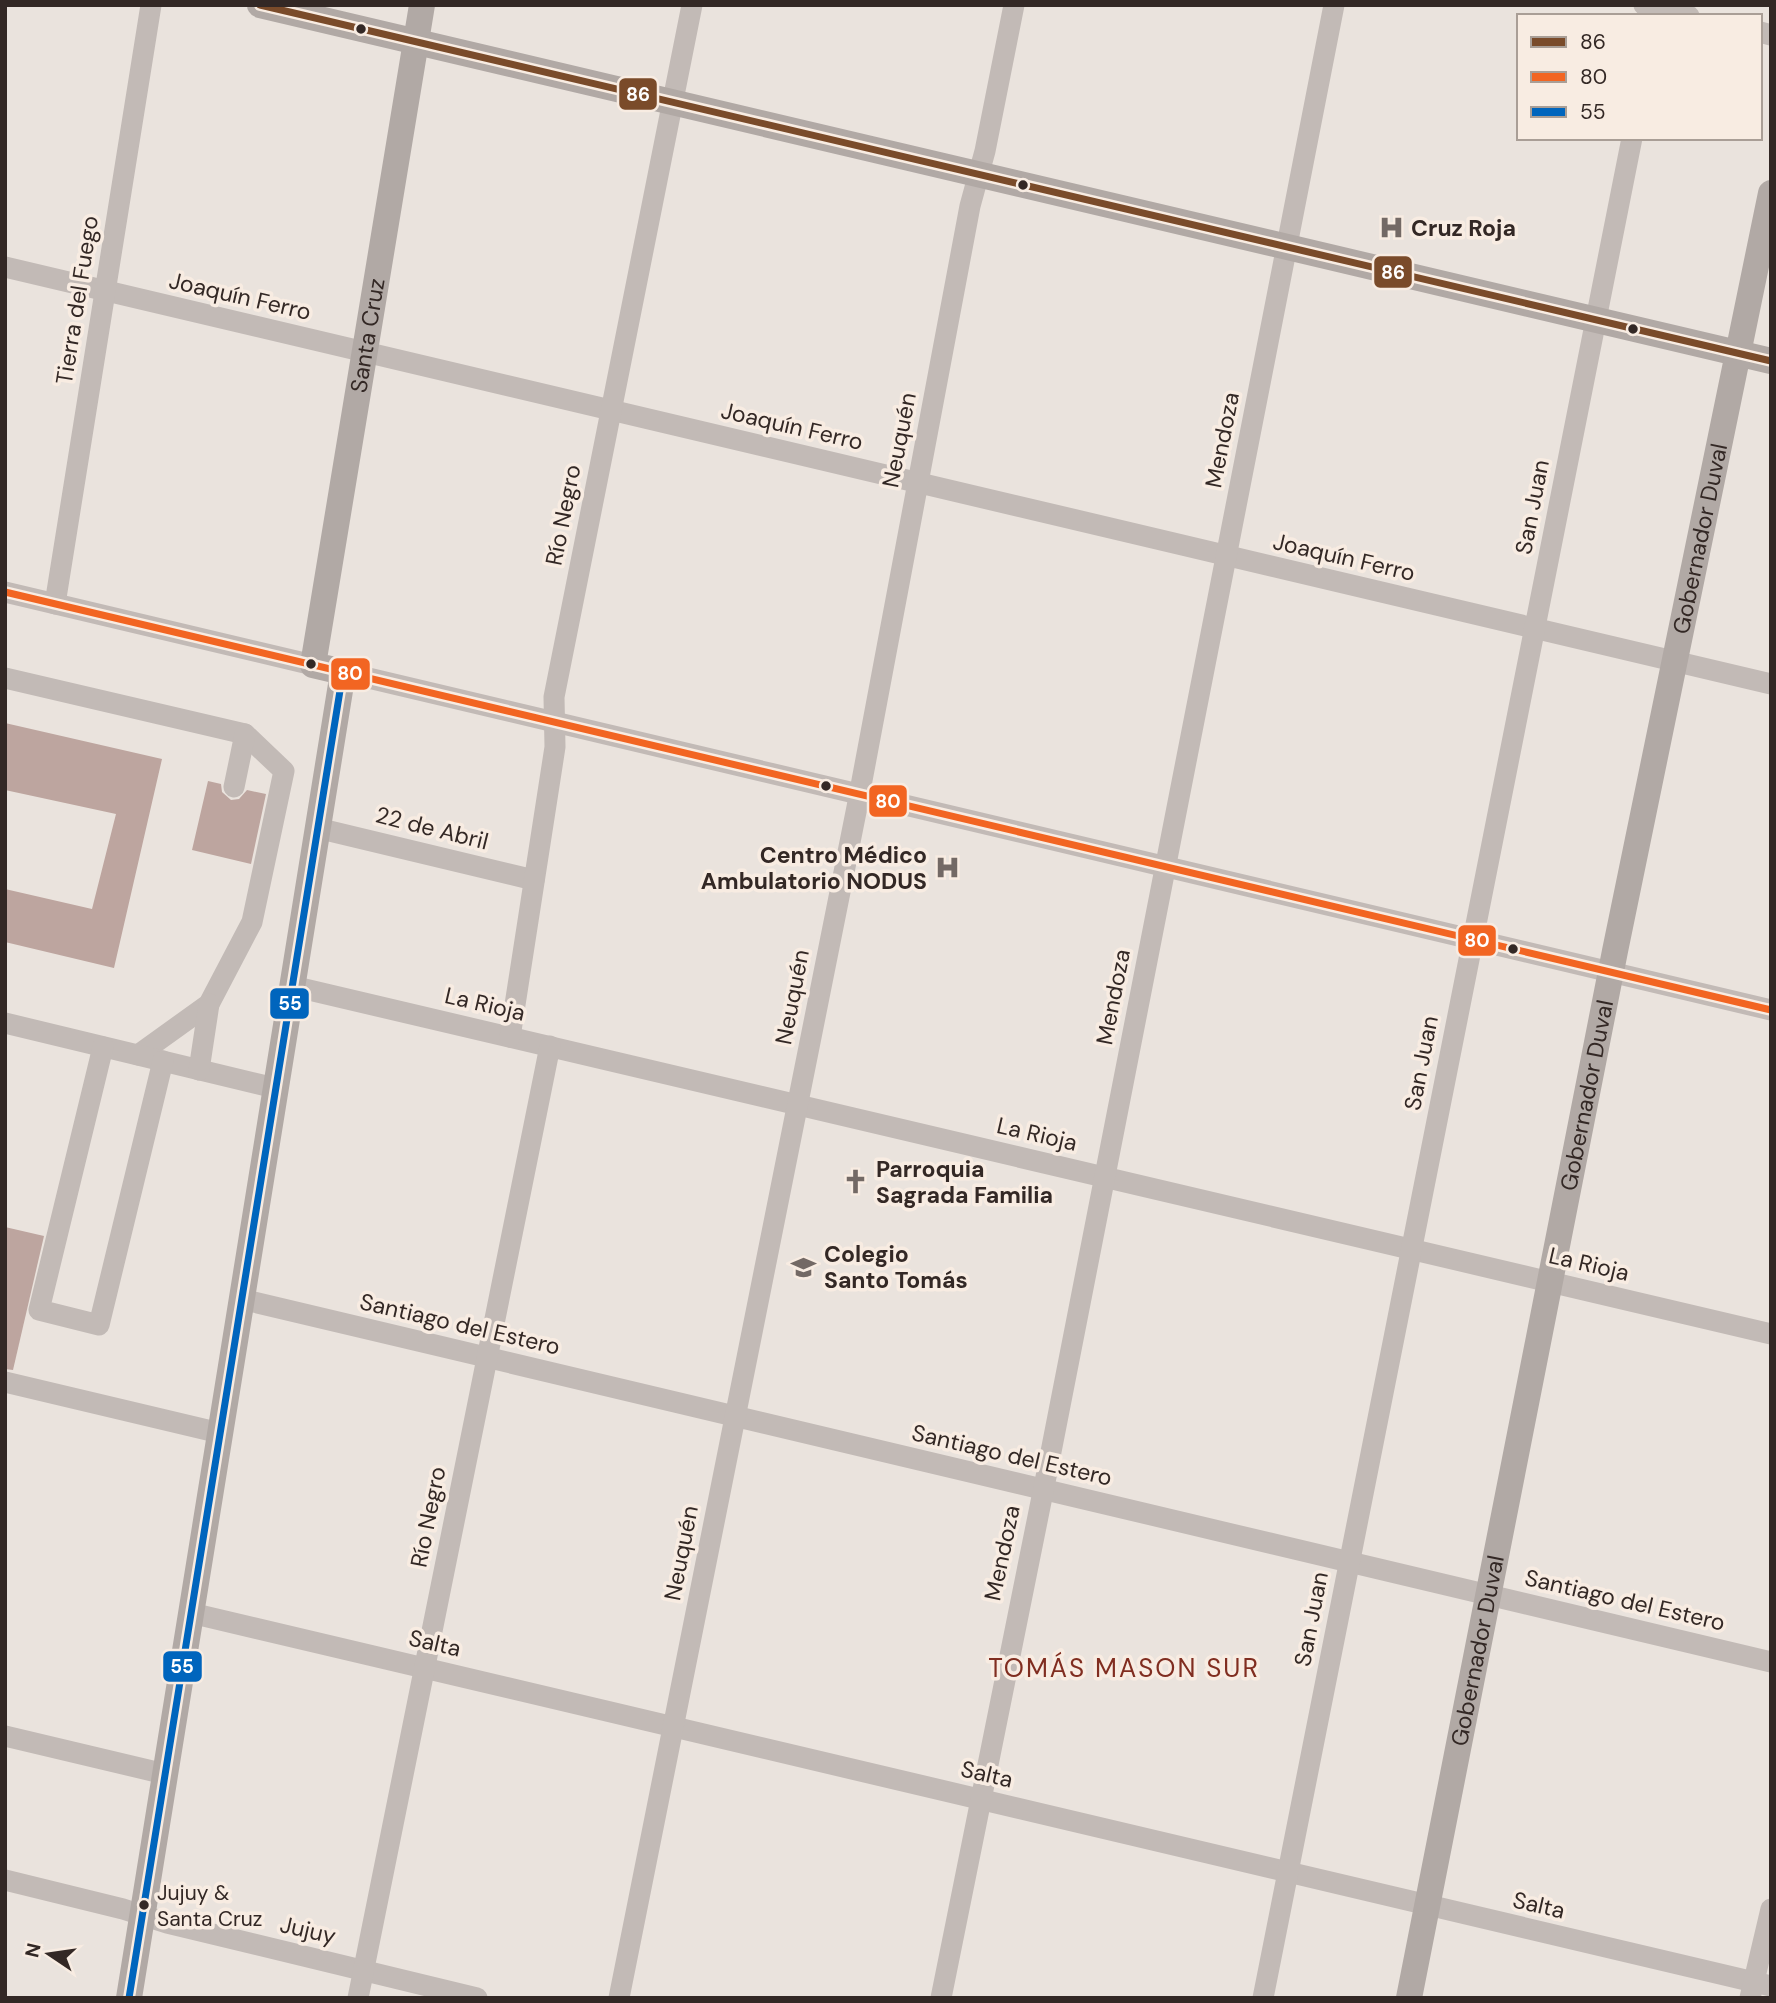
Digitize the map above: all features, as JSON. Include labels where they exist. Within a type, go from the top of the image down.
[{"type":"main road","points":[[260,5],[1771,361]]},
{"type":"main road","name":"Santa Cruz","points":[[313,664],[422,5]]},
{"type":"main road","name":"Gobernador Duval","points":[[1409,1998],[1611,972],[1771,193]]},
{"type":"main road","points":[[129,1998],[342,672],[313,664]]},
{"type":"street","name":"Tierra del Fuego","points":[[55,604],[151,5]]},
{"type":"street","name":"Río Negro","points":[[510,1037],[555,747],[554,697],[692,5]]},
{"type":"street","name":"Neuquén","points":[[619,1998],[859,794],[970,206],[1014,5]]},
{"type":"street","name":"Mendoza","points":[[941,1998],[1334,5]]},
{"type":"street","points":[[1654,9],[1679,14]]},
{"type":"street","name":"San Juan","points":[[1262,1998],[1632,140]]},
{"type":"street","name":"Joaquín Ferro","points":[[5,267],[1771,684]]},
{"type":"street","points":[[5,592],[313,664]]},
{"type":"street","points":[[342,672],[1771,1010]]},
{"type":"street","points":[[5,678],[245,734],[284,771],[252,922],[209,1004],[199,1070]]},
{"type":"street","points":[[234,787],[245,734]]},
{"type":"street","name":"22 de Abril","points":[[317,828],[534,880]]},
{"type":"street","name":"La Rioja","points":[[292,986],[1771,1334]]},
{"type":"street","points":[[138,1055],[209,1004]]},
{"type":"street","points":[[5,1023],[275,1088]]},
{"type":"street","name":"Río Negro","points":[[358,1998],[550,1046]]},
{"type":"street","points":[[103,1047],[39,1310],[99,1325],[163,1061]]},
{"type":"street","name":"Santiago del Estero","points":[[241,1299],[1771,1662]]},
{"type":"street","points":[[5,1382],[220,1433]]},
{"type":"street","name":"Salta","points":[[191,1613],[1427,1905],[1758,1989]]},
{"type":"street","points":[[5,1736],[164,1774]]},
{"type":"street","name":"Jujuy","points":[[5,1880],[184,1928],[477,1998]]},
{"type":"street","points":[[1758,1989],[1771,1909]]},
{"type":"building","points":[[5,723],[162,759],[114,968],[5,942],[5,889],[92,909],[116,814],[5,790]]},
{"type":"building","points":[[208,781],[221,784],[222,792],[231,800],[239,799],[247,790],[266,794],[251,864],[192,850]]},
{"type":"building","points":[[5,1227],[44,1236],[13,1370],[5,1369]]},
{"type":"transit line","name":"86","points":[[260,5],[1771,361]]},
{"type":"transit line","name":"80","points":[[5,592],[1771,1010]]},
{"type":"transit line","name":"55","points":[[129,1998],[343,672]]},
{"type":"place","name":"Cruz Roja","points":[[1391,228]]},
{"type":"place","name":"Centro Médico Ambulatorio NODUS","points":[[947,868]]},
{"type":"place","name":"Parroquia Sagrada Familia","points":[[856,1182]]},
{"type":"place","name":"Colegio Santo Tomás","points":[[804,1267]]},
{"type":"place","name":"Jujuy & Santa Cruz","points":[[144,1905]]},
{"type":"district","name":"TOMÁS MASON SUR","points":[[1124,1668]]}]
